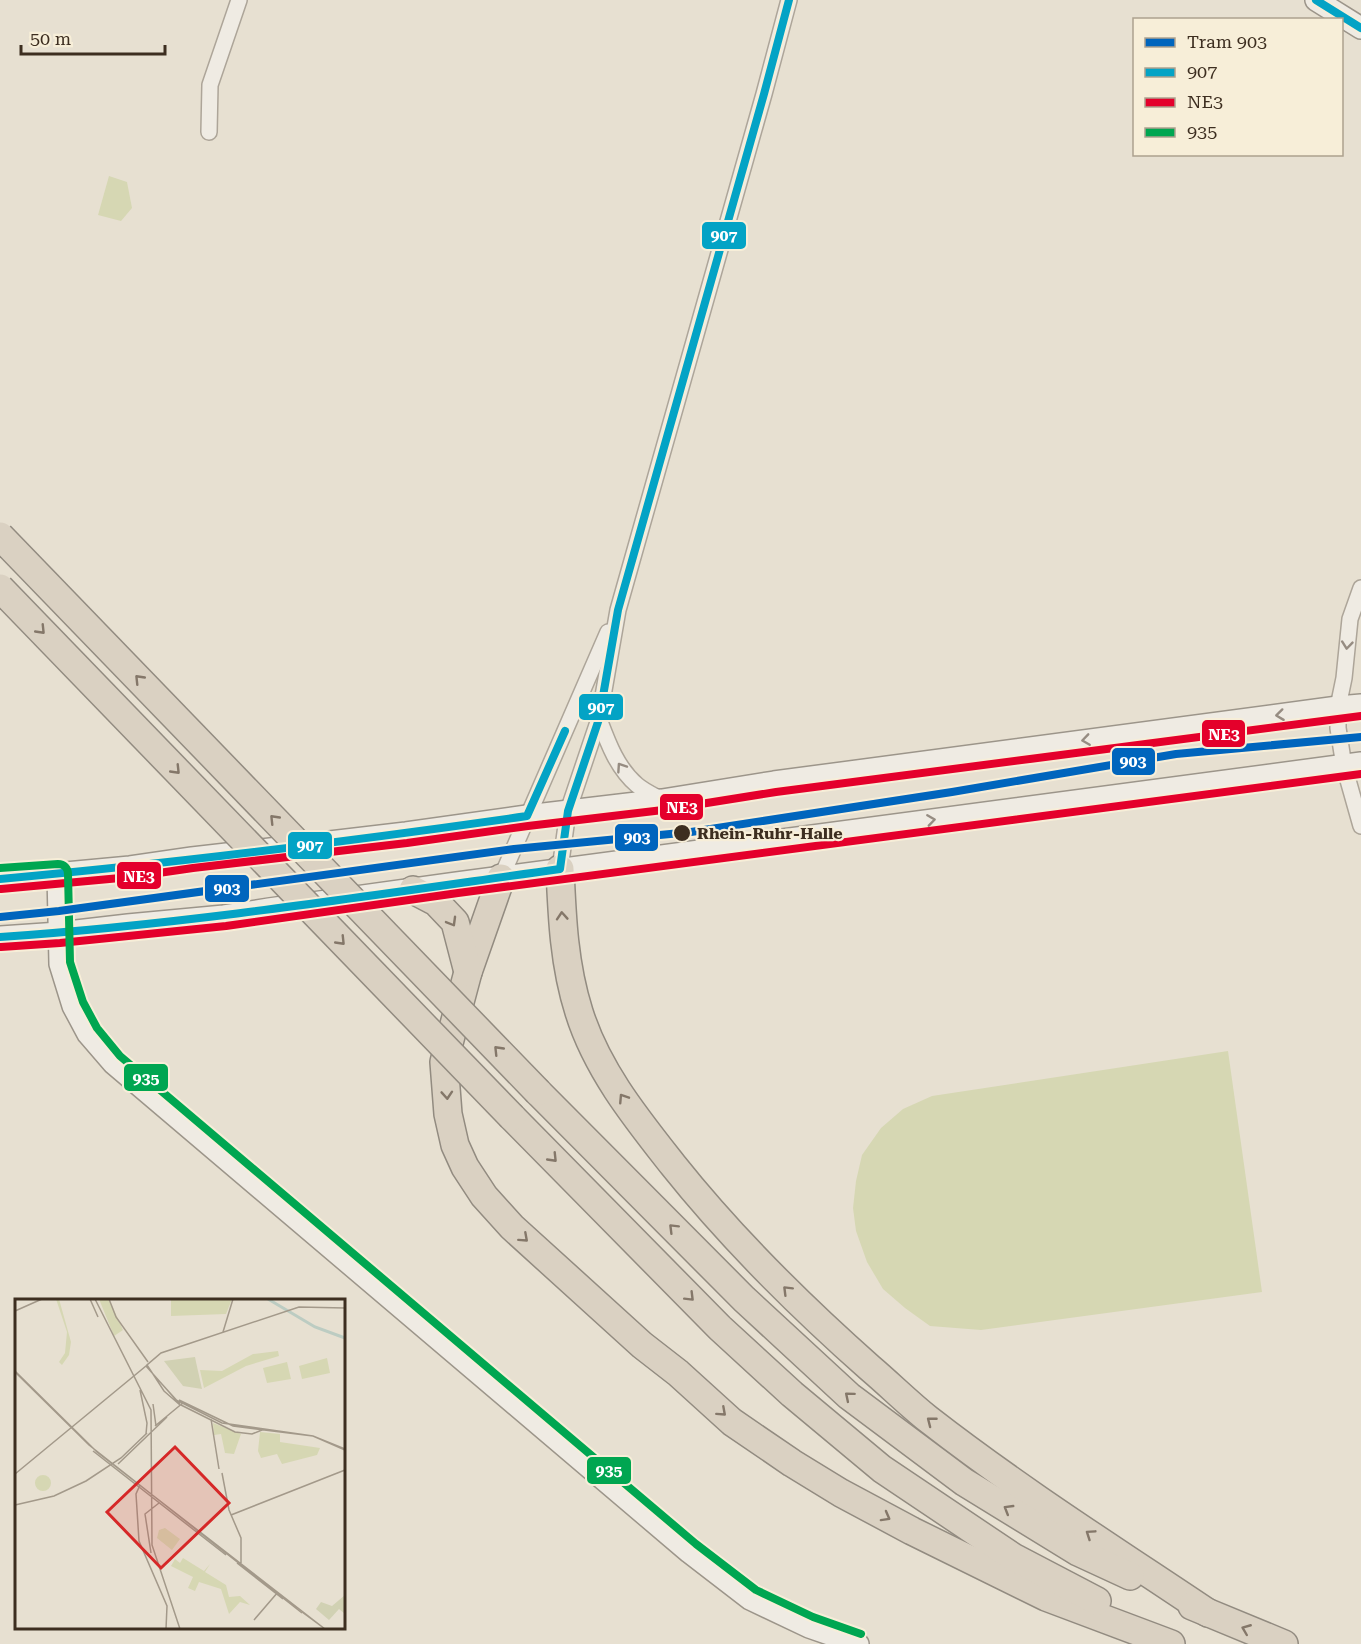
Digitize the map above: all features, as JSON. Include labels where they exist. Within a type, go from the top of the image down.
[{"type":"highway","points":[[0,536],[538,1092],[744,1299],[849,1396],[964,1482],[1078,1552],[1208,1613],[1284,1644]]},
{"type":"highway","points":[[0,588],[512,1117],[720,1328],[792,1394],[882,1469],[1012,1557],[1180,1644]]},
{"type":"highway","points":[[560,869],[565,946],[579,1013],[597,1055],[625,1102],[694,1192],[762,1266],[835,1337],[927,1418],[1018,1486],[1208,1613]]},
{"type":"highway","points":[[501,878],[468,972],[444,1062],[448,1114],[455,1145],[465,1167],[484,1196],[512,1227],[642,1345],[678,1373],[732,1422],[792,1462],[902,1526],[1046,1597],[1171,1644]]},
{"type":"highway","points":[[413,890],[436,902],[455,922],[468,972]]},
{"type":"main road","points":[[1316,0],[1361,28]]},
{"type":"main road","points":[[0,879],[130,867],[394,835],[662,800],[774,782],[1361,705]]},
{"type":"main road","points":[[0,937],[224,916],[560,869],[1352,765]]},
{"type":"main road","points":[[58,874],[60,964],[73,1006],[88,1034],[113,1064],[689,1552],[750,1599],[809,1627],[858,1644]]},
{"type":"street","points":[[209,132],[210,85],[239,0]]},
{"type":"street","points":[[560,869],[568,811],[598,719],[618,610],[789,0]]},
{"type":"street","points":[[1361,588],[1350,619],[1344,678],[1338,707],[1338,728],[1352,765],[1361,826]]},
{"type":"street","points":[[501,878],[618,610]]},
{"type":"street","points":[[598,719],[611,751],[624,772],[638,786],[662,800]]},
{"type":"green space","points":[[109,176],[127,182],[132,208],[121,221],[98,215]]},
{"type":"green space","points":[[1228,1051],[1262,1292],[981,1330],[930,1326],[883,1289],[867,1262],[856,1231],[853,1208],[856,1181],[862,1155],[881,1128],[903,1109],[932,1096]]},
{"type":"tram line","name":"903","points":[[0,917],[514,849],[691,832],[952,792],[1176,754],[1361,737]]},
{"type":"transit line","name":"907","points":[[0,937],[211,917],[560,869],[568,811],[599,719],[618,610],[789,0]]},
{"type":"transit line","name":"907","points":[[1316,0],[1361,28]]},
{"type":"transit line","name":"NE3","points":[[1,889],[131,877],[407,843],[663,810],[776,792],[1361,716]]},
{"type":"transit line","name":"907","points":[[0,879],[264,851],[527,816],[565,731]]},
{"type":"transit line","name":"NE3","points":[[1,947],[226,926],[458,893],[1361,774]]},
{"type":"transit line","name":"935","points":[[0,868],[58,864],[66,868],[70,962],[83,1002],[97,1028],[120,1056],[696,1544],[756,1590],[813,1617],[861,1634]]},
{"type":"place","name":"Rhein-Ruhr-Halle","points":[[682,833]]}]
